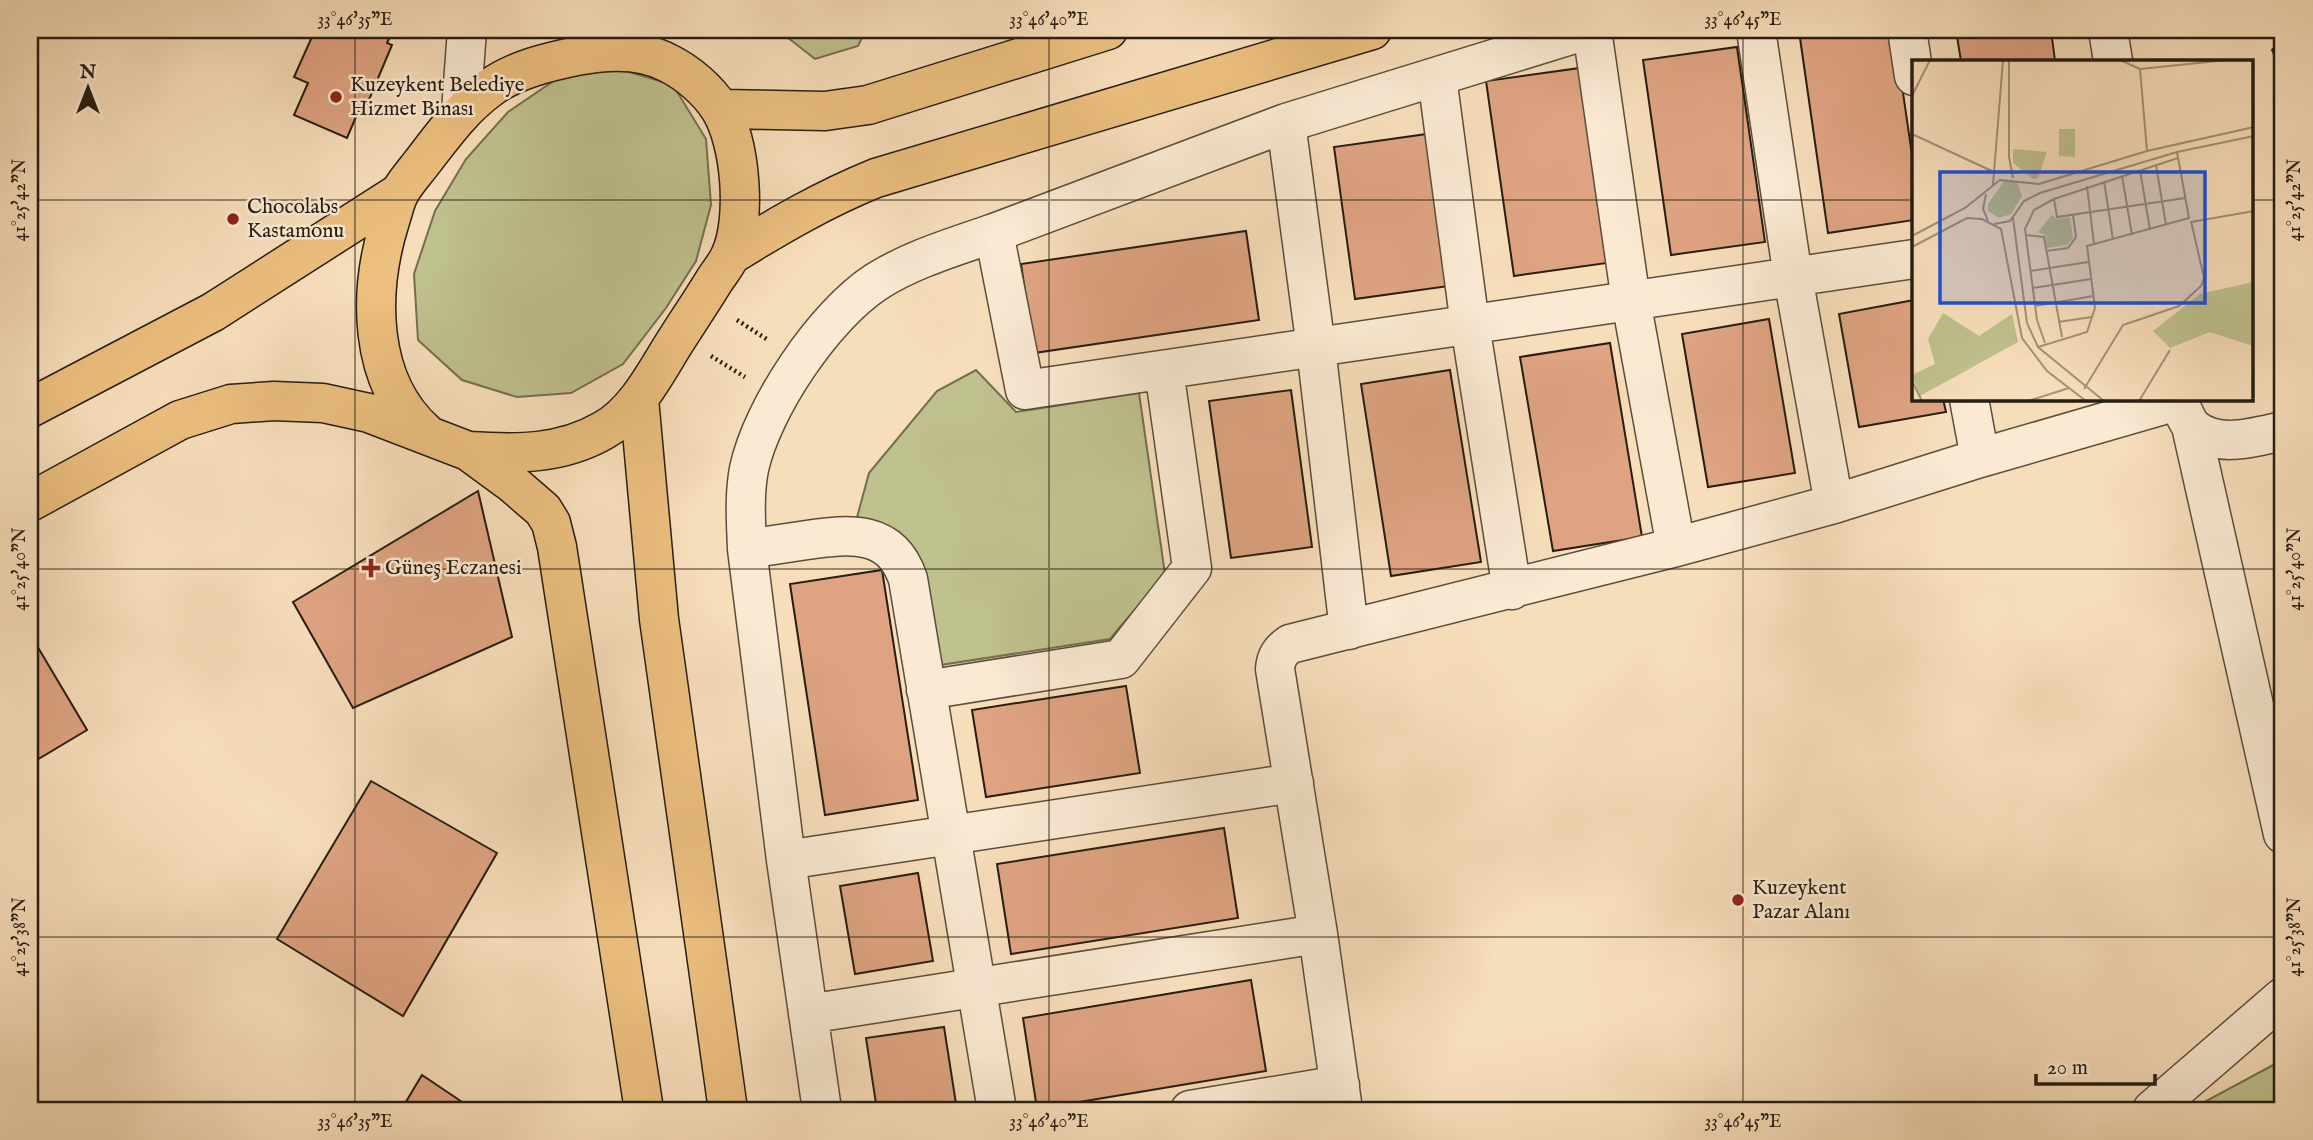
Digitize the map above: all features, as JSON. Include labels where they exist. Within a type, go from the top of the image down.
[{"type":"main road","points":[[720,109],[825,111],[868,105],[1108,30]]},
{"type":"main road","points":[[731,255],[836,194],[876,178],[1372,30]]},
{"type":"main road","points":[[430,436],[401,407],[391,388],[376,321],[377,278],[382,247],[400,193],[461,111],[492,86],[523,71],[636,41],[694,79],[720,109],[731,136],[741,195],[731,255],[639,399],[607,429],[571,446],[516,454],[468,451]]},
{"type":"main road","points":[[30,408],[213,312],[400,193]]},
{"type":"main road","points":[[639,399],[659,619],[728,1110]]},
{"type":"main road","points":[[30,502],[180,420],[231,404],[274,401],[323,403],[369,412],[468,451],[533,499],[543,510],[554,535],[644,1110]]},
{"type":"street","points":[[461,111],[467,30]]},
{"type":"street","points":[[822,1110],[786,860],[747,548],[745,499],[750,467],[766,422],[779,397],[823,330],[874,283],[926,257],[1286,122],[1590,30],[1632,301],[1676,547]]},
{"type":"street","points":[[1756,30],[1793,277],[1834,504]]},
{"type":"street","points":[[1907,30],[1912,63]]},
{"type":"street","points":[[2108,30],[2113,60]]},
{"type":"street","points":[[1437,77],[1470,325],[1512,590]]},
{"type":"street","points":[[1286,122],[1349,630]]},
{"type":"street","points":[[994,233],[1025,390],[1912,259]]},
{"type":"street","points":[[926,690],[1121,659],[1192,568],[1164,370]]},
{"type":"street","points":[[1969,401],[1980,458]]},
{"type":"street","points":[[1190,1110],[1341,1097],[1318,934],[1275,669],[1279,653],[1290,644],[1676,547],[1834,504],[1980,458],[2182,409]]},
{"type":"street","points":[[2182,409],[2205,435],[2234,440],[2283,431]]},
{"type":"street","points":[[2182,409],[2283,834]]},
{"type":"street","points":[[747,548],[855,536],[868,538],[891,551],[904,568],[997,1110]]},
{"type":"street","points":[[786,860],[1294,783]]},
{"type":"street","points":[[808,1014],[1318,934]]},
{"type":"street","points":[[2152,1110],[2283,997]]},
{"type":"path","points":[[703,299],[801,361]]},
{"type":"path","points":[[679,336],[779,397]]},
{"type":"green space","points":[[778,30],[866,30],[858,46],[815,59]]},
{"type":"green space","points":[[616,68],[673,85],[706,139],[711,205],[696,261],[666,308],[623,364],[571,393],[517,397],[462,380],[418,340],[414,274],[435,211],[466,159],[508,112],[558,78]]},
{"type":"green space","points":[[976,370],[1016,412],[1139,393],[1165,574],[1110,639],[934,666],[915,549],[856,521],[869,473],[937,391]]},
{"type":"green space","points":[[2283,1062],[2283,1110],[2193,1110],[2275,1064]]},
{"type":"building","name":"Kuzeykent Belediye Hizmet Binası","points":[[315,30],[393,30],[387,43],[392,45],[363,114],[358,112],[347,138],[294,115],[308,83],[294,77]]},
{"type":"building","points":[[1855,30],[1894,30],[1912,155],[1912,220],[1828,233],[1800,38]]},
{"type":"building","points":[[1956,30],[2051,30],[2055,60],[1961,60]]},
{"type":"building","points":[[2283,38],[2283,73],[2272,50]]},
{"type":"building","points":[[1737,47],[1765,242],[1671,255],[1643,60]]},
{"type":"building","points":[[1580,68],[1607,263],[1514,276],[1486,81]]},
{"type":"building","points":[[1427,134],[1449,286],[1355,299],[1334,147]]},
{"type":"building","points":[[1246,231],[1259,320],[1034,353],[1021,264]]},
{"type":"building","points":[[1912,300],[1912,401],[1943,401],[1946,412],[1859,427],[1839,314]]},
{"type":"building","points":[[1769,319],[1795,473],[1708,487],[1682,334]]},
{"type":"building","points":[[1610,343],[1642,537],[1553,551],[1520,357]]},
{"type":"building","points":[[1450,370],[1481,562],[1391,576],[1361,384]]},
{"type":"building","points":[[1291,390],[1312,547],[1231,558],[1209,401]]},
{"type":"building","points":[[478,491],[512,637],[353,708],[293,602]]},
{"type":"building","points":[[882,570],[918,800],[825,815],[790,584]]},
{"type":"building","points":[[30,634],[87,730],[30,764]]},
{"type":"building","points":[[1126,686],[1140,773],[986,797],[972,710]]},
{"type":"building","points":[[371,781],[497,853],[403,1016],[277,939]]},
{"type":"building","points":[[1224,828],[1238,918],[1011,954],[997,864]]},
{"type":"building","points":[[918,873],[933,961],[855,974],[840,886]]},
{"type":"building","points":[[1251,980],[1266,1071],[1037,1109],[1023,1018]]},
{"type":"building","points":[[944,1027],[957,1110],[877,1110],[866,1038]]},
{"type":"building","points":[[422,1075],[474,1110],[401,1110]]},
{"type":"place","name":"Kuzeykent Belediye Hizmet Binası","points":[[336,97]]},
{"type":"place","name":"Chocolabs Kastamonu","points":[[233,219]]},
{"type":"place","name":"Güneş Eczanesi","points":[[371,568]]},
{"type":"place","name":"Kuzeykent Pazar Alanı","points":[[1738,900]]}]
